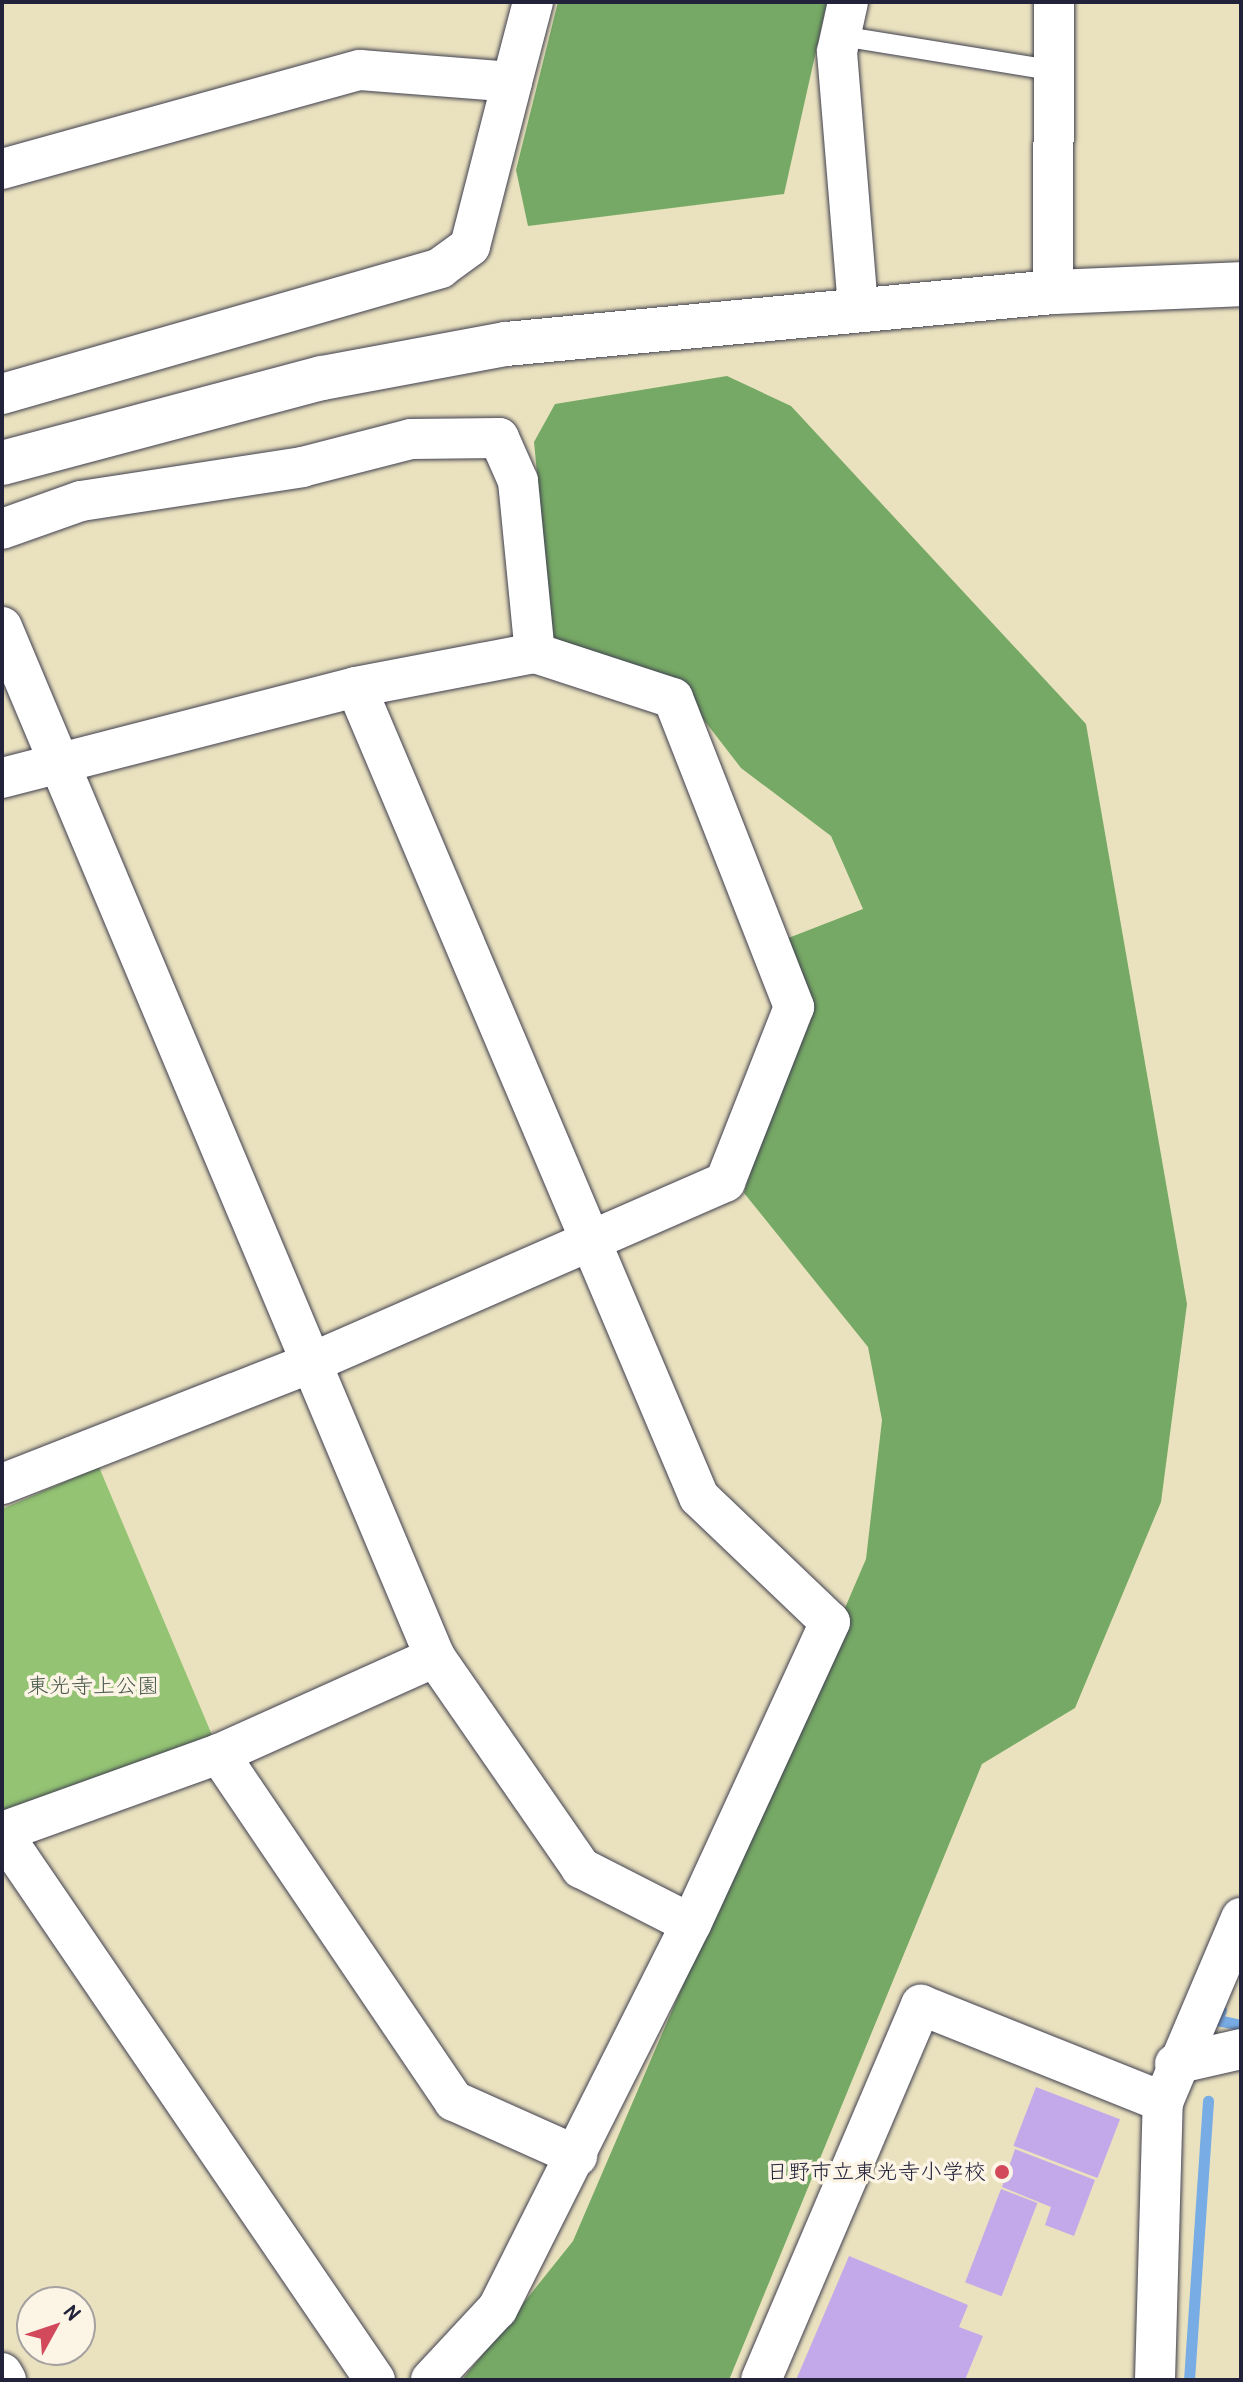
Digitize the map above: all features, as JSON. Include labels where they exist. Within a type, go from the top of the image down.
[{"type":"street","points":[[2,394],[440,268],[470,246],[533,2]]},
{"type":"street","points":[[1053,292],[1051,70],[1054,2]]},
{"type":"street","points":[[844,19],[858,310]]},
{"type":"street","points":[[2,169],[360,70],[512,82]]},
{"type":"street","points":[[2,463],[176,413],[444,355],[1053,292],[1241,284]]},
{"type":"street","points":[[2,529],[81,501],[302,467],[411,439],[487,435],[499,438],[518,481],[535,653]]},
{"type":"street","points":[[2,627],[435,1657],[581,1868],[691,1924]]},
{"type":"street","points":[[2,778],[356,687],[535,653],[673,698],[794,1007],[725,1182],[311,1363],[4,1479]]},
{"type":"street","points":[[356,687],[699,1497],[830,1622],[691,1924],[577,2156],[497,2309],[431,2380]]},
{"type":"street","points":[[375,2380],[2,1832],[219,1754],[435,1657]]},
{"type":"street","points":[[219,1754],[454,2101],[577,2156]]},
{"type":"street","points":[[1155,2380],[1163,2102],[1175,2064],[1241,1918]]},
{"type":"street","points":[[761,2380],[921,2005],[1163,2102]]},
{"type":"street","points":[[1175,2064],[1241,2049]]},
{"type":"street","points":[[2,2373],[6,2380]]},
{"type":"lane","points":[[844,19],[1051,70]]},
{"type":"green space","points":[[558,2],[827,2],[784,194],[528,226],[516,170]]},
{"type":"green space","points":[[727,376],[791,406],[1086,724],[1187,1304],[1161,1502],[1075,1708],[982,1764],[729,2380],[462,2380],[573,2241],[866,1559],[882,1420],[868,1347],[744,1193],[803,1006],[778,942],[863,909],[831,836],[741,768],[683,693],[554,650],[534,442],[555,404]]},
{"type":"green space","name":"東光寺上公園","points":[[99,1467],[212,1735],[2,1821],[2,1509]]},
{"type":"building","points":[[1036,2087],[1120,2119],[1097,2178],[1013,2146]]},
{"type":"building","points":[[1015,2149],[1095,2180],[1074,2236],[1045,2225],[1051,2207],[1002,2187]]},
{"type":"building","points":[[1001,2189],[1037,2203],[1002,2296],[965,2282]]},
{"type":"building","points":[[849,2256],[968,2305],[959,2327],[983,2336],[965,2380],[796,2380]]},
{"type":"waterway","points":[[1221,2010],[1217,2020],[1240,2025]]},
{"type":"waterway","points":[[1189,2380],[1208,2101]]},
{"type":"place","name":"日野市立東光寺小学校","points":[[1002,2172]]}]
